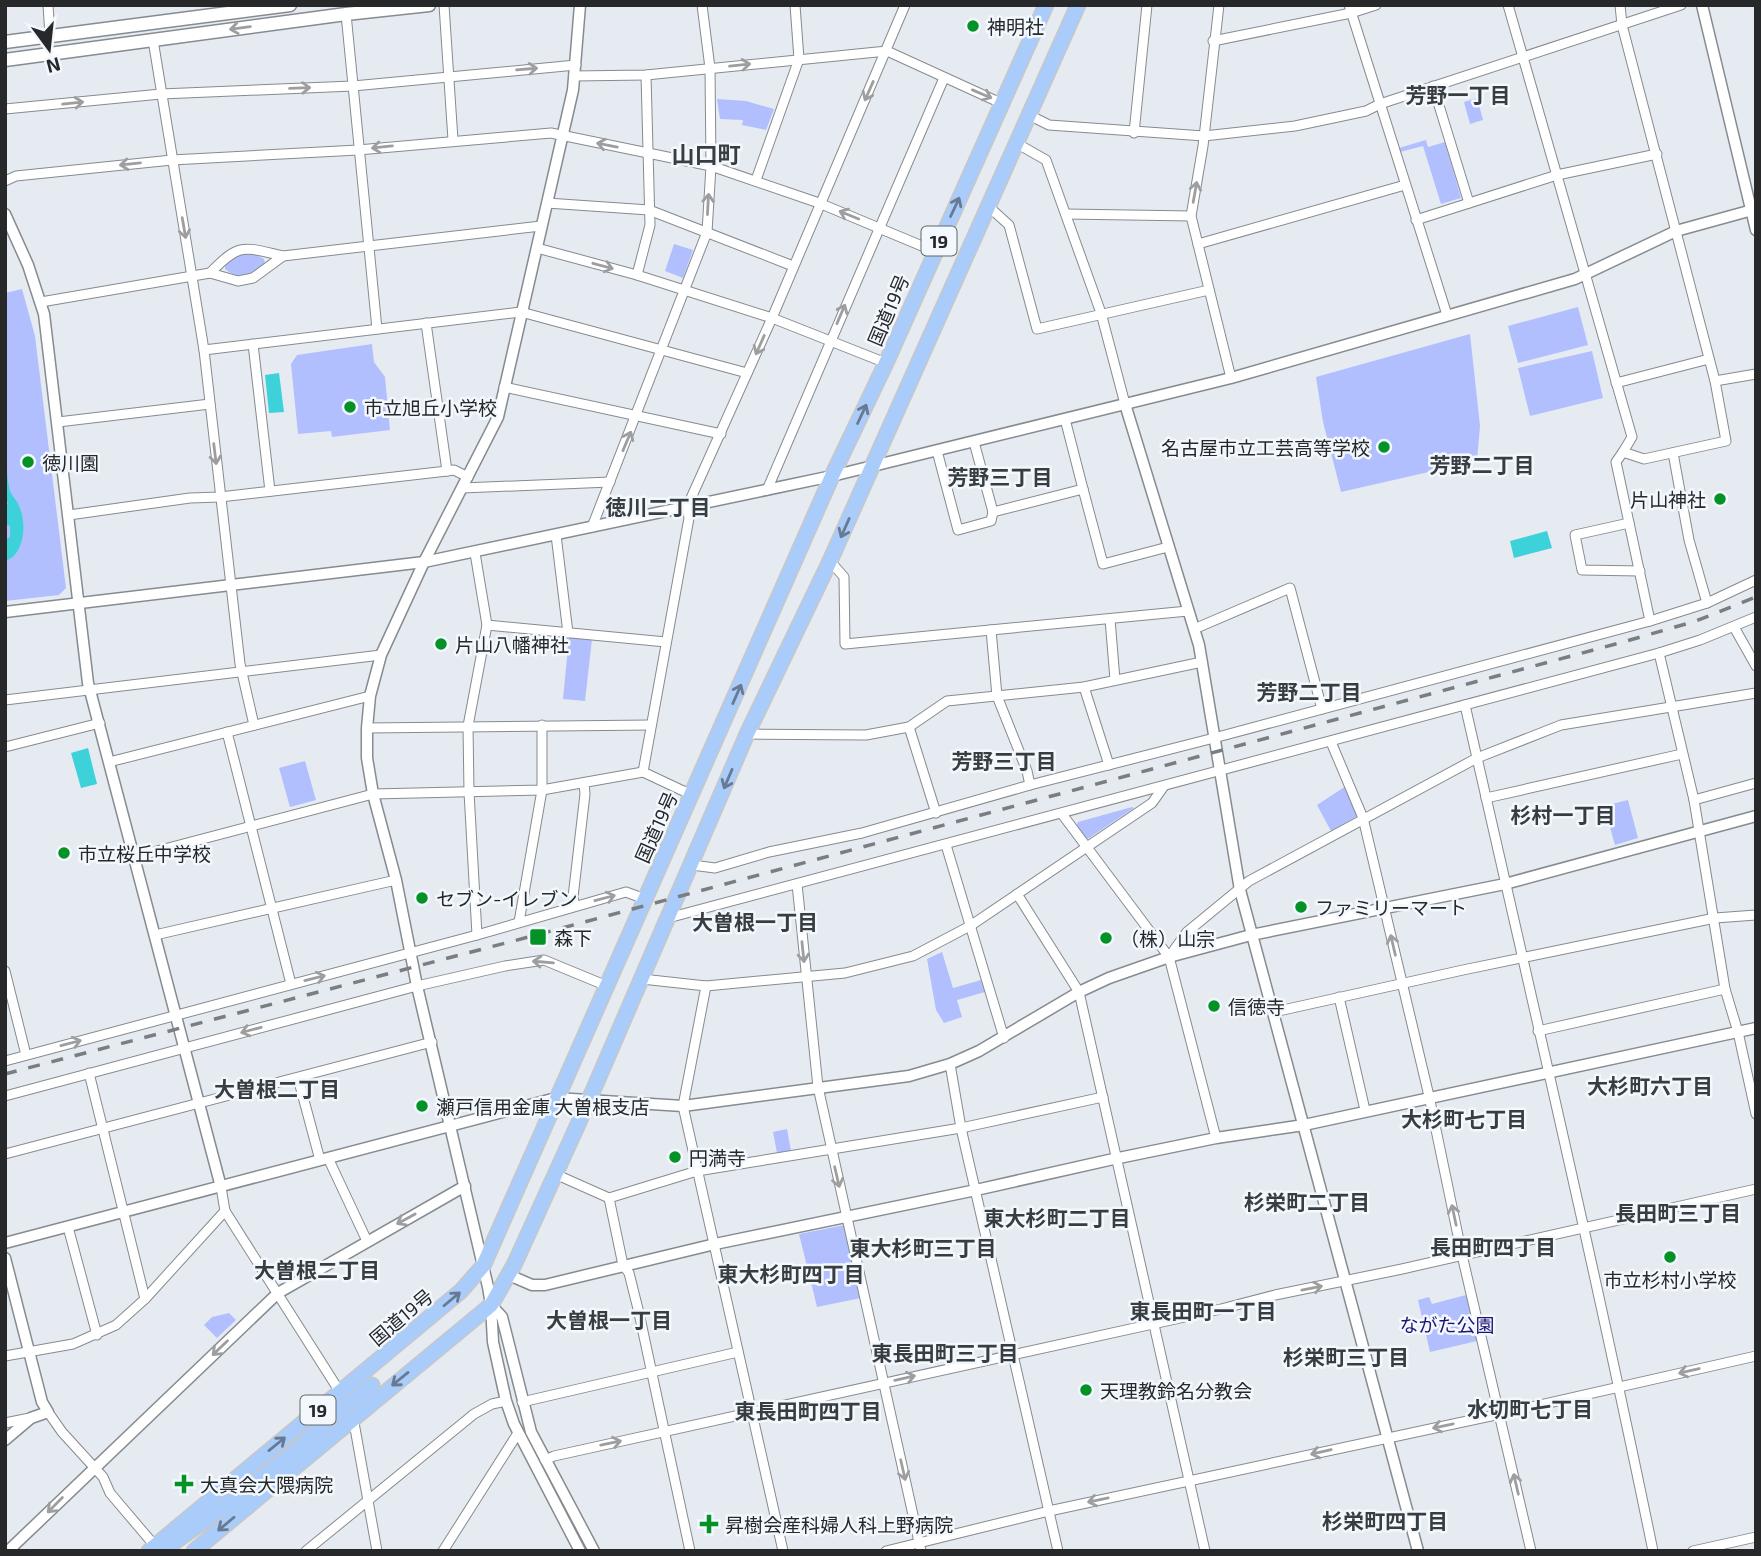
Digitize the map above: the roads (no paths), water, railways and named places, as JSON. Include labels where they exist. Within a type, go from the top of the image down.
[{"type":"highway","name":"国道19号","points":[[155,1549],[461,1291],[483,1266],[832,476],[886,363],[1046,5]]},
{"type":"highway","name":"19","points":[[194,1551],[491,1305],[509,1275],[589,1100],[747,734],[830,561],[1078,5]]},
{"type":"highway","points":[[155,1549],[226,1506],[372,1385]]},
{"type":"highway","points":[[258,1497],[262,1488],[292,1453]]},
{"type":"main road","points":[[5,42],[290,5]]},
{"type":"main road","points":[[5,60],[429,5]]},
{"type":"street","points":[[48,5],[50,36]]},
{"type":"street","points":[[444,5],[453,140]]},
{"type":"street","points":[[580,5],[575,71],[498,417],[424,562],[381,655],[370,696],[367,729],[367,758],[373,794],[396,880],[417,986],[483,1266],[491,1305],[493,1342],[506,1401],[518,1433],[580,1551]]},
{"type":"street","points":[[592,527],[707,232],[711,166],[710,68],[702,5]]},
{"type":"street","points":[[756,180],[799,59],[795,5]]},
{"type":"street","points":[[643,772],[689,518],[687,507],[772,318],[905,5]]},
{"type":"street","points":[[1134,133],[1147,5]]},
{"type":"street","points":[[1219,5],[1204,136],[1191,216],[1231,377]]},
{"type":"street","points":[[1213,41],[1376,5]]},
{"type":"street","points":[[1508,5],[1632,437],[1616,462],[1650,621]]},
{"type":"street","points":[[1620,5],[1622,25],[1715,381],[1726,441],[1644,459],[1623,452]]},
{"type":"street","points":[[1029,116],[1048,125],[1204,136],[1295,126],[1366,111],[1433,86],[1681,5]]},
{"type":"street","points":[[1702,5],[1756,230]]},
{"type":"street","points":[[1350,9],[1447,315]]},
{"type":"street","points":[[346,14],[377,329]]},
{"type":"street","points":[[153,40],[204,350],[242,671],[254,725]]},
{"type":"street","points":[[5,109],[161,94],[353,86],[449,75],[575,71],[646,75],[887,51],[1003,104]]},
{"type":"street","points":[[637,275],[650,225],[646,75]]},
{"type":"street","points":[[767,490],[944,78]]},
{"type":"street","points":[[1433,86],[1469,203]]},
{"type":"street","points":[[5,181],[16,176],[172,160],[358,150],[453,140],[551,134],[711,166],[819,203],[934,251]]},
{"type":"street","points":[[1016,143],[1046,160],[1066,214],[1101,313],[1125,404],[1194,629],[1202,662],[1240,890],[1418,1551]]},
{"type":"street","points":[[1416,220],[1557,175],[1657,154]]},
{"type":"street","points":[[1198,244],[1405,185]]},
{"type":"street","points":[[547,203],[649,210],[793,266]]},
{"type":"street","points":[[988,206],[1009,225],[1037,330],[1209,290]]},
{"type":"street","points":[[5,612],[424,562],[832,476],[1231,377],[1585,276],[1676,231],[1753,209]]},
{"type":"street","points":[[5,214],[41,302],[90,690],[186,1048],[222,1187],[225,1211],[340,1392]]},
{"type":"street","points":[[1066,214],[1191,216]]},
{"type":"street","points":[[41,302],[210,272],[230,253],[248,249],[283,256],[541,226]]},
{"type":"street","points":[[537,248],[637,275],[772,318],[886,363]]},
{"type":"street","points":[[210,272],[238,281],[253,278],[283,256]]},
{"type":"street","points":[[204,350],[521,312],[747,373]]},
{"type":"street","points":[[426,323],[447,471]]},
{"type":"street","points":[[253,344],[270,491]]},
{"type":"street","points":[[1616,383],[1709,359]]},
{"type":"street","points":[[1715,381],[1756,374]]},
{"type":"street","points":[[504,387],[721,434]]},
{"type":"street","points":[[58,422],[209,404]]},
{"type":"street","points":[[1065,419],[1103,564],[1168,547]]},
{"type":"street","points":[[937,451],[958,530],[991,521],[993,512],[974,442]]},
{"type":"street","points":[[1673,453],[1689,540],[1707,603]]},
{"type":"street","points":[[69,515],[190,498],[220,497],[454,470],[468,477]]},
{"type":"street","points":[[462,488],[610,482]]},
{"type":"street","points":[[993,512],[1083,489]]},
{"type":"street","points":[[1629,523],[1575,535],[1582,570],[1640,571]]},
{"type":"street","points":[[556,535],[568,633]]},
{"type":"street","points":[[475,553],[487,625],[468,726],[477,935]]},
{"type":"street","points":[[830,561],[844,577],[845,644],[1188,611]]},
{"type":"street","points":[[692,865],[715,868],[769,852],[862,833],[1030,785],[1650,621],[1707,603],[1756,580]]},
{"type":"street","points":[[1194,629],[1290,588],[1322,709]]},
{"type":"street","points":[[668,918],[1659,653],[1756,617]]},
{"type":"street","points":[[1110,619],[1115,680]]},
{"type":"street","points":[[487,625],[666,642]]},
{"type":"street","points":[[1734,627],[1756,666]]},
{"type":"street","points":[[991,630],[997,696],[1030,785]]},
{"type":"street","points":[[1659,653],[1694,800],[1725,989],[1738,1032],[1756,1114]]},
{"type":"street","points":[[5,700],[381,655]]},
{"type":"street","points":[[747,734],[866,735],[909,727],[947,701],[1084,687],[1202,662]]},
{"type":"street","points":[[1084,687],[1109,765]]},
{"type":"street","points":[[1169,957],[1187,932],[1249,880],[1477,758],[1561,725],[1756,693]]},
{"type":"street","points":[[109,762],[370,696]]},
{"type":"street","points":[[1465,705],[1584,1227],[1653,1551]]},
{"type":"street","points":[[5,747],[100,723]]},
{"type":"street","points":[[367,729],[651,724]]},
{"type":"street","points":[[519,922],[542,790],[542,725]]},
{"type":"street","points":[[909,727],[936,813]]},
{"type":"street","points":[[227,732],[291,984]]},
{"type":"street","points":[[1331,742],[1363,818],[1429,1096],[1462,1255],[1531,1551]]},
{"type":"street","points":[[1486,798],[1682,754]]},
{"type":"street","points":[[134,857],[373,794],[542,790],[643,772],[692,795]]},
{"type":"street","points":[[575,906],[573,897],[584,783]]},
{"type":"street","points":[[1694,800],[1756,783]]},
{"type":"street","points":[[642,979],[706,986],[845,973],[891,963],[934,947],[970,926],[1152,803],[1165,786]]},
{"type":"street","points":[[1062,814],[1169,957],[1216,1138]]},
{"type":"street","points":[[5,1243],[556,1098],[683,1107],[909,1076],[950,1064],[1004,1038],[1079,992],[1109,978],[1169,957],[1251,935],[1505,884],[1756,816]]},
{"type":"street","points":[[946,845],[1004,1038]]},
{"type":"street","points":[[155,935],[396,880]]},
{"type":"street","points":[[797,884],[818,1087],[920,1547]]},
{"type":"street","points":[[5,1060],[411,953],[626,892],[645,899]]},
{"type":"street","points":[[1017,894],[1079,992],[1205,1551]]},
{"type":"street","points":[[1274,1012],[1715,918],[1756,915]]},
{"type":"street","points":[[5,1096],[417,986],[505,966],[544,960],[607,986]]},
{"type":"street","points":[[5,971],[26,1055]]},
{"type":"street","points":[[706,986],[683,1107],[783,1551]]},
{"type":"street","points":[[1538,1031],[1725,989]]},
{"type":"street","points":[[1339,996],[1365,1110]]},
{"type":"street","points":[[509,1275],[532,1285],[545,1285],[715,1244],[976,1191],[1216,1138],[1304,1125],[1429,1096],[1756,1028]]},
{"type":"street","points":[[5,1154],[432,1042]]},
{"type":"street","points":[[950,1064],[961,1128],[1058,1551]]},
{"type":"street","points":[[89,1073],[145,1299]]},
{"type":"street","points":[[298,1078],[324,1159],[368,1241]]},
{"type":"street","points":[[555,1174],[608,1198],[697,1171],[961,1128],[1102,1097]]},
{"type":"street","points":[[8,1551],[278,1293],[465,1186]]},
{"type":"street","points":[[545,1460],[1756,1189]]},
{"type":"street","points":[[608,1198],[623,1265],[629,1273],[690,1551]]},
{"type":"street","points":[[5,1356],[72,1344],[116,1325],[145,1299],[225,1211]]},
{"type":"street","points":[[68,1227],[97,1335]]},
{"type":"street","points":[[5,1258],[43,1402],[48,1412],[62,1432],[96,1468],[110,1493],[155,1549]]},
{"type":"street","points":[[491,1305],[502,1317],[526,1420],[594,1551]]},
{"type":"street","points":[[522,1402],[738,1352]]},
{"type":"street","points":[[886,1551],[920,1547],[1049,1511],[1756,1356]]},
{"type":"street","points":[[306,1551],[474,1413],[492,1404],[506,1401]]},
{"type":"street","points":[[5,1423],[48,1412]]},
{"type":"street","points":[[354,1417],[377,1551]]},
{"type":"street","points":[[5,1440],[31,1418]]},
{"type":"street","points":[[443,1551],[518,1433]]},
{"type":"street","points":[[1693,1551],[1756,1536]]},
{"type":"railway","points":[[5,1074],[540,934],[1623,642],[1696,621],[1756,597]]},
{"type":"place","name":"神明社","points":[[973,26]]},
{"type":"place","name":"市立旭丘小学校","points":[[350,407]]},
{"type":"place","name":"名古屋市立工芸高等学校","points":[[1384,447]]},
{"type":"place","name":"徳川園","points":[[28,462]]},
{"type":"place","name":"片山神社","points":[[1720,499]]},
{"type":"place","name":"片山八幡神社","points":[[441,644]]},
{"type":"place","name":"市立桜丘中学校","points":[[64,853]]},
{"type":"place","name":"セブン-イレブン","points":[[422,898]]},
{"type":"place","name":"ファミリーマート","points":[[1301,907]]},
{"type":"place","name":"森下","points":[[538,937]]},
{"type":"place","name":"（株）山宗","points":[[1106,938]]},
{"type":"place","name":"信徳寺","points":[[1214,1006]]},
{"type":"place","name":"瀬戸信用金庫 大曽根支店","points":[[422,1106]]},
{"type":"place","name":"円満寺","points":[[675,1157]]},
{"type":"place","name":"市立杉村小学校","points":[[1670,1257]]},
{"type":"place","name":"天理教鈴名分教会","points":[[1086,1390]]},
{"type":"place","name":"大真会大隈病院","points":[[184,1484]]},
{"type":"place","name":"昇樹会産科婦人科上野病院","points":[[709,1524]]},
{"type":"district","name":"芳野一丁目","points":[[1458,94]]},
{"type":"district","name":"山口町","points":[[706,154]]},
{"type":"district","name":"芳野二丁目","points":[[1482,464]]},
{"type":"district","name":"芳野三丁目","points":[[1000,476]]},
{"type":"district","name":"徳川二丁目","points":[[658,506]]},
{"type":"district","name":"芳野二丁目","points":[[1309,691]]},
{"type":"district","name":"芳野三丁目","points":[[1004,760]]},
{"type":"district","name":"杉村一丁目","points":[[1563,814]]},
{"type":"district","name":"大曽根一丁目","points":[[755,921]]},
{"type":"district","name":"大杉町六丁目","points":[[1650,1085]]},
{"type":"district","name":"大曽根二丁目","points":[[277,1088]]},
{"type":"district","name":"大杉町七丁目","points":[[1464,1118]]},
{"type":"district","name":"杉栄町二丁目","points":[[1307,1201]]},
{"type":"district","name":"長田町三丁目","points":[[1678,1212]]},
{"type":"district","name":"東大杉町二丁目","points":[[1057,1217]]},
{"type":"district","name":"長田町四丁目","points":[[1493,1246]]},
{"type":"district","name":"東大杉町三丁目","points":[[923,1247]]},
{"type":"district","name":"大曽根二丁目","points":[[317,1269]]},
{"type":"district","name":"東大杉町四丁目","points":[[791,1273]]},
{"type":"district","name":"東長田町一丁目","points":[[1203,1310]]},
{"type":"district","name":"大曽根一丁目","points":[[609,1319]]},
{"type":"district","name":"東長田町三丁目","points":[[945,1352]]},
{"type":"district","name":"杉栄町三丁目","points":[[1346,1356]]},
{"type":"district","name":"水切町七丁目","points":[[1530,1408]]},
{"type":"district","name":"東長田町四丁目","points":[[808,1410]]},
{"type":"district","name":"杉栄町四丁目","points":[[1385,1520]]},
{"type":"park label","name":"ながた公園","points":[[1447,1324]]}]
